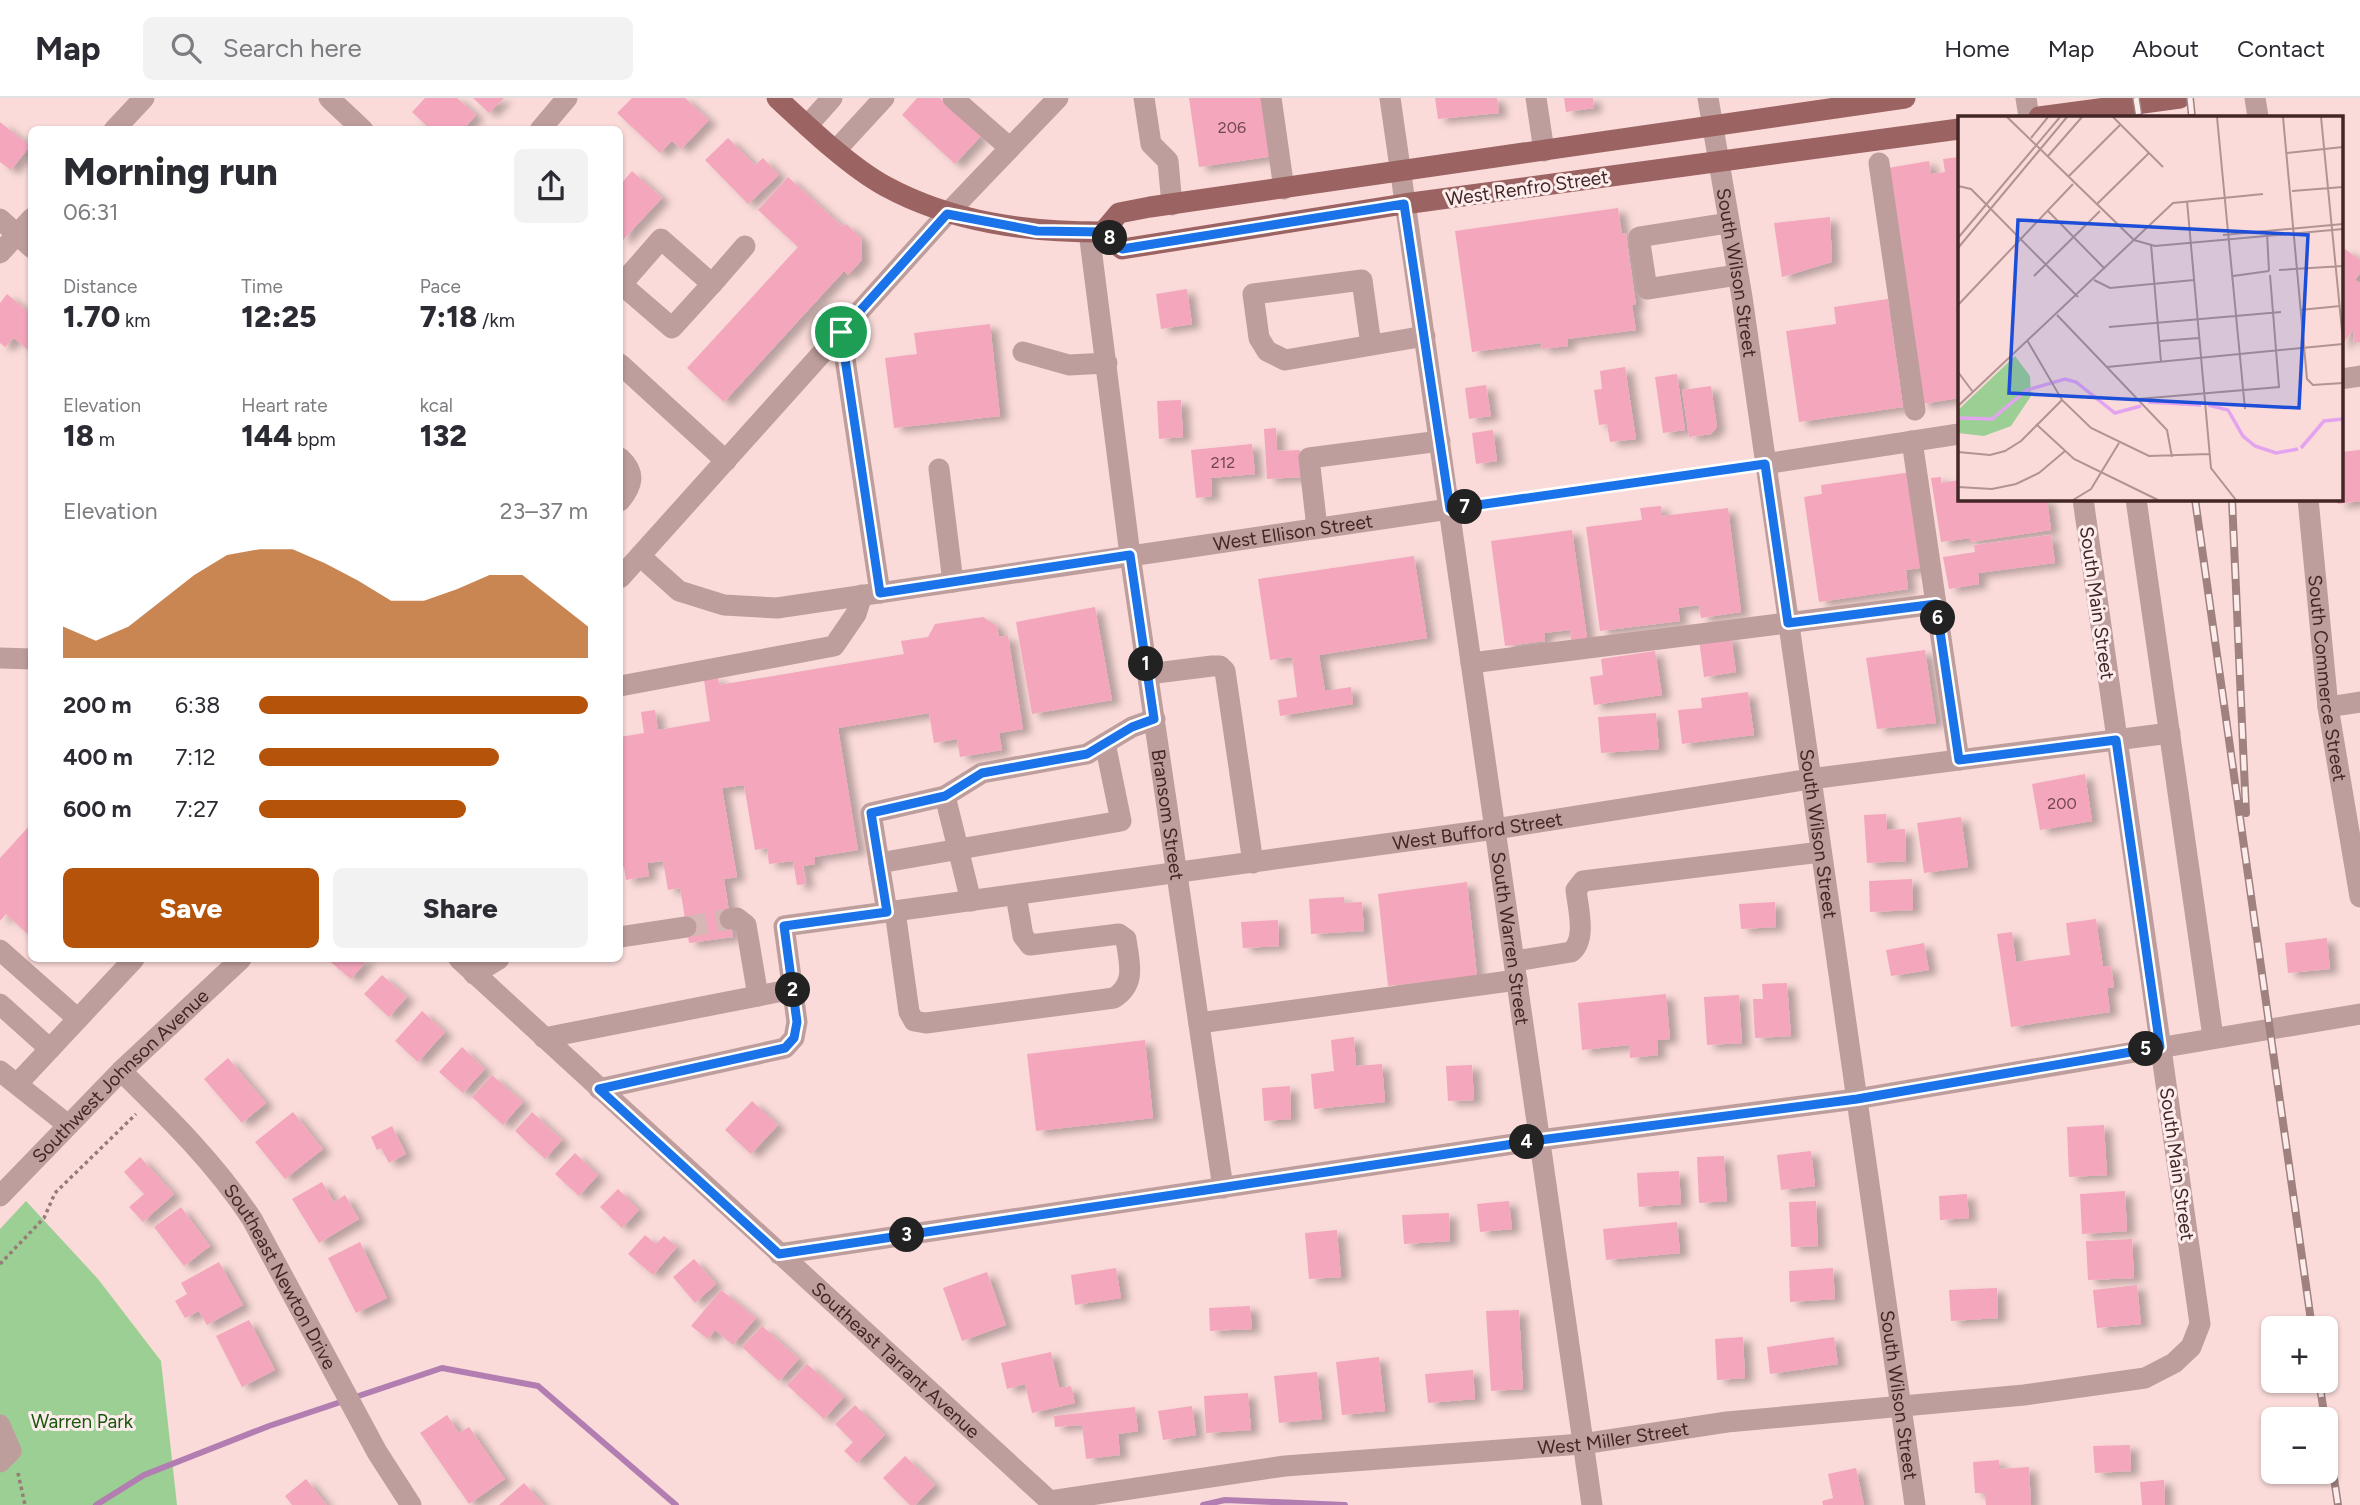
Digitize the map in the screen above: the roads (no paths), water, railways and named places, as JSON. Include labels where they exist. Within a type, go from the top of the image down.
[{"type":"main road","name":"West Renfro Street","points":[[777,98],[807,126],[883,186],[947,214],[1037,231],[1096,232],[1122,249],[1404,204],[1958,129]]},
{"type":"main road","name":"West Renfro Street","points":[[1096,232],[1119,213],[1905,98]]},
{"type":"main road","points":[[2054,116],[2180,98]]},
{"type":"street","points":[[118,126],[144,98]]},
{"type":"street","points":[[329,98],[359,126]]},
{"type":"street","points":[[543,126],[567,98]]},
{"type":"street","points":[[807,126],[832,98]]},
{"type":"street","points":[[837,149],[884,98]]},
{"type":"street","points":[[953,98],[1010,148]]},
{"type":"street","points":[[1144,98],[1151,144],[1168,162],[1172,205]]},
{"type":"street","points":[[1271,98],[1284,189]]},
{"type":"street","name":"South Warren Street","points":[[1390,98],[1592,1505]]},
{"type":"street","points":[[1536,98],[1544,151]]},
{"type":"street","name":"South Wilson Street","points":[[1708,98],[1765,464],[1915,1505]]},
{"type":"street","points":[[2026,98],[2029,116]]},
{"type":"street","points":[[2255,98],[2258,116]]},
{"type":"street","points":[[623,575],[947,214],[1010,148],[1050,100]]},
{"type":"street","points":[[1879,163],[1915,410]]},
{"type":"street","points":[[0,219],[24,241],[0,253]]},
{"type":"street","points":[[1728,223],[1639,237],[1647,289],[1737,275]]},
{"type":"street","name":"Bransom Street","points":[[1096,232],[1107,363],[1130,555],[1223,1188]]},
{"type":"street","points":[[623,282],[661,239],[712,284]]},
{"type":"street","points":[[623,287],[672,328],[745,246]]},
{"type":"street","points":[[1371,345],[1362,280],[1253,294],[1259,338],[1275,357],[1285,360],[1425,336]]},
{"type":"street","points":[[623,685],[712,666],[834,646],[871,594],[841,332]]},
{"type":"street","points":[[1023,352],[1069,365],[1107,363]]},
{"type":"street","points":[[623,367],[726,461]]},
{"type":"street","points":[[2342,379],[2360,376]]},
{"type":"street","points":[[1765,464],[1958,434]]},
{"type":"street","points":[[1317,528],[1309,458],[1440,441]]},
{"type":"street","points":[[1912,441],[1959,760]]},
{"type":"street","points":[[623,461],[629,467],[632,477],[628,492],[623,498]]},
{"type":"street","points":[[939,469],[953,582]]},
{"type":"street","name":"South Main Street","points":[[2083,500],[2200,1324],[2191,1347],[2174,1363]]},
{"type":"street","points":[[2136,500],[2213,1037]]},
{"type":"street","name":"South Commerce Street","points":[[2308,500],[2329,707],[2360,897]]},
{"type":"street","name":"West Ellison Street","points":[[640,556],[679,591],[724,605],[777,608],[1450,509]]},
{"type":"street","points":[[1471,663],[1936,604]]},
{"type":"street","points":[[0,658],[28,659]]},
{"type":"street","points":[[1148,674],[1212,666],[1220,666],[1225,671],[1253,863]]},
{"type":"street","points":[[2329,707],[2360,702]]},
{"type":"street","points":[[1016,895],[1023,936],[1030,945],[1119,934],[1126,939],[1131,977],[1125,991],[1114,998],[926,1023],[914,1021],[909,1012],[871,813],[945,796],[982,773],[1087,754],[1132,727],[1154,719]]},
{"type":"street","name":"West Bufford Street","points":[[793,989],[784,926],[1495,829],[1810,779],[2170,733]]},
{"type":"street","points":[[879,863],[1121,821],[1105,743]]},
{"type":"street","points":[[945,796],[971,901]]},
{"type":"street","points":[[1199,1023],[1516,970],[1571,952],[1578,947],[1576,890],[1583,881],[1821,852]]},
{"type":"street","points":[[730,919],[737,918],[746,925],[758,996]]},
{"type":"street","points":[[623,937],[686,927]]},
{"type":"street","points":[[0,950],[78,1019]]},
{"type":"street","points":[[18,1083],[131,962]]},
{"type":"street","name":"Southwest Johnson Avenue","points":[[0,1196],[121,1071],[238,962]]},
{"type":"street","points":[[467,966],[485,962]]},
{"type":"street","name":"Southeast Tarrant Avenue","points":[[467,966],[1052,1503]]},
{"type":"street","points":[[544,1038],[793,989],[797,1022],[794,1038],[785,1048],[599,1089]]},
{"type":"street","points":[[0,1004],[50,1049]]},
{"type":"street","points":[[779,1254],[1540,1140],[1857,1099],[2360,1014]]},
{"type":"street","points":[[0,1071],[68,1125]]},
{"type":"street","name":"Southeast Newton Drive","points":[[121,1071],[202,1151],[233,1189],[253,1219],[338,1380],[411,1505]]},
{"type":"street","name":"West Miller Street","points":[[1052,1503],[1285,1466],[1583,1444],[1727,1422],[2024,1395],[2145,1378],[2174,1363]]},
{"type":"street","points":[[0,1425],[5,1456]]},
{"type":"waterway","points":[[96,1505],[144,1475],[269,1426],[442,1368],[538,1386],[676,1505]]},
{"type":"waterway","points":[[1203,1505],[1225,1500],[1345,1505]]},
{"type":"tunnel","points":[[686,927],[730,919]]},
{"type":"railway","points":[[2136,98],[2139,116]]},
{"type":"railway","points":[[2190,98],[2192,116]]},
{"type":"railway","points":[[2195,500],[2310,1316]]},
{"type":"railway","points":[[2232,500],[2246,813]]},
{"type":"railway","points":[[2321,1393],[2323,1407]]},
{"type":"railway","points":[[2335,1484],[2338,1505]]},
{"type":"park label","name":"Warren Park","points":[[82,1421]]}]
